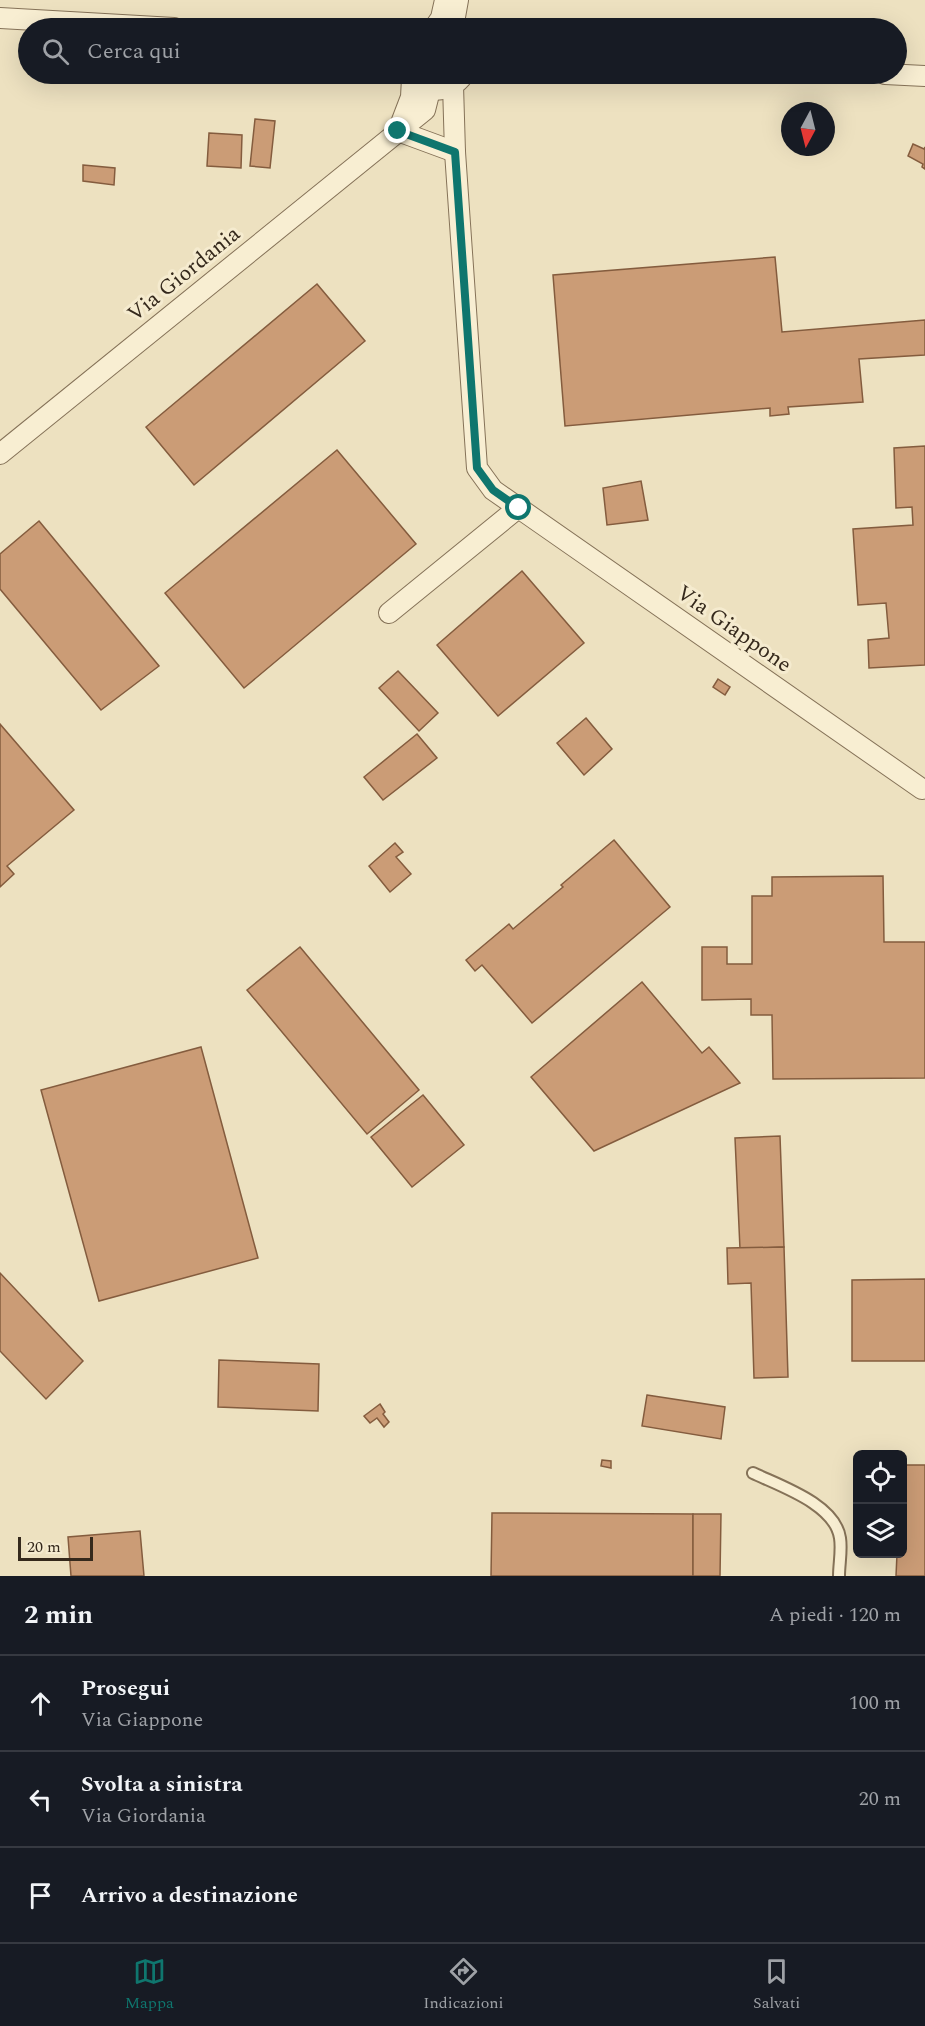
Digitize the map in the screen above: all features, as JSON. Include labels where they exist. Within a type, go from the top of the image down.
[{"type":"street","points":[[441,18],[445,0]]},
{"type":"street","points":[[455,18],[458,0]]},
{"type":"street","points":[[0,18],[18,19]]},
{"type":"street","points":[[907,75],[925,76]]},
{"type":"street","points":[[411,84],[411,97],[398,131],[455,152]]},
{"type":"street","points":[[419,84],[430,90],[444,89],[452,84]]},
{"type":"street","name":"Via Giappone","points":[[463,84],[455,152],[477,468],[493,490],[922,789]]},
{"type":"street","name":"Via Giordania","points":[[0,454],[425,110],[430,90]]},
{"type":"street","name":"Via Giappone","points":[[430,90],[455,152]]},
{"type":"street","points":[[389,613],[519,508]]},
{"type":"lane","points":[[753,1473],[817,1504],[832,1518],[840,1537],[839,1576]]},
{"type":"building","points":[[255,119],[275,121],[270,168],[250,166]]},
{"type":"building","points":[[209,133],[242,135],[241,168],[207,166]]},
{"type":"building","points":[[913,144],[924,149],[925,147],[925,169],[922,167],[923,164],[908,156]]},
{"type":"building","points":[[83,165],[115,168],[114,185],[83,181]]},
{"type":"building","points":[[775,257],[782,332],[925,320],[925,355],[859,359],[863,402],[788,407],[789,414],[770,416],[770,408],[565,426],[553,275]]},
{"type":"building","points":[[317,284],[365,341],[194,485],[146,427]]},
{"type":"building","points":[[925,446],[925,665],[869,668],[868,640],[889,638],[886,603],[858,605],[853,529],[913,525],[912,507],[896,508],[894,448]]},
{"type":"building","points":[[337,450],[416,544],[244,688],[165,593]]},
{"type":"building","points":[[641,481],[648,520],[607,525],[603,488]]},
{"type":"building","points":[[39,521],[159,666],[101,710],[0,589],[0,554]]},
{"type":"building","points":[[522,571],[584,643],[498,716],[437,645]]},
{"type":"building","points":[[398,671],[438,713],[419,731],[379,688]]},
{"type":"building","points":[[718,679],[730,687],[725,695],[713,687]]},
{"type":"building","points":[[586,718],[612,749],[584,775],[557,743]]},
{"type":"building","points":[[0,724],[74,810],[7,866],[14,874],[0,887]]},
{"type":"building","points":[[417,734],[437,758],[383,800],[364,777]]},
{"type":"building","points":[[614,840],[670,907],[532,1023],[482,965],[475,971],[466,960],[509,924],[513,929]]},
{"type":"building","points":[[395,843],[403,852],[396,857],[411,874],[390,892],[369,866]]},
{"type":"building","points":[[883,876],[884,942],[925,942],[925,1078],[773,1079],[772,1015],[751,1015],[751,999],[702,1000],[702,947],[727,947],[727,964],[752,964],[752,896],[772,896],[772,877]]},
{"type":"building","points":[[300,947],[419,1090],[367,1134],[247,990]]},
{"type":"building","points":[[642,982],[702,1053],[709,1047],[740,1083],[594,1151],[531,1077]]},
{"type":"building","points":[[201,1047],[258,1258],[99,1301],[41,1090]]},
{"type":"building","points":[[423,1095],[464,1145],[412,1187],[371,1137]]},
{"type":"building","points":[[780,1136],[784,1247],[740,1249],[735,1138]]},
{"type":"building","points":[[784,1247],[788,1377],[754,1378],[751,1283],[728,1284],[727,1248]]},
{"type":"building","points":[[0,1273],[83,1361],[46,1399],[0,1351]]},
{"type":"building","points":[[925,1279],[925,1361],[852,1361],[852,1280]]},
{"type":"building","points":[[219,1360],[319,1364],[318,1411],[218,1407]]},
{"type":"building","points":[[647,1395],[725,1407],[721,1439],[642,1426]]},
{"type":"building","points":[[380,1404],[389,1422],[384,1427],[377,1418],[370,1423],[364,1416]]},
{"type":"building","points":[[602,1460],[611,1461],[611,1468],[601,1466]]},
{"type":"building","points":[[907,1465],[925,1465],[925,1576],[896,1576],[897,1558],[907,1558]]},
{"type":"building","points":[[492,1513],[693,1514],[693,1576],[491,1576]]},
{"type":"building","points":[[693,1514],[721,1514],[720,1576],[693,1576]]},
{"type":"building","points":[[140,1531],[144,1576],[71,1576],[68,1537]]},
{"type":"route","points":[[398,131],[455,152],[477,468],[493,490],[519,508]]}]
